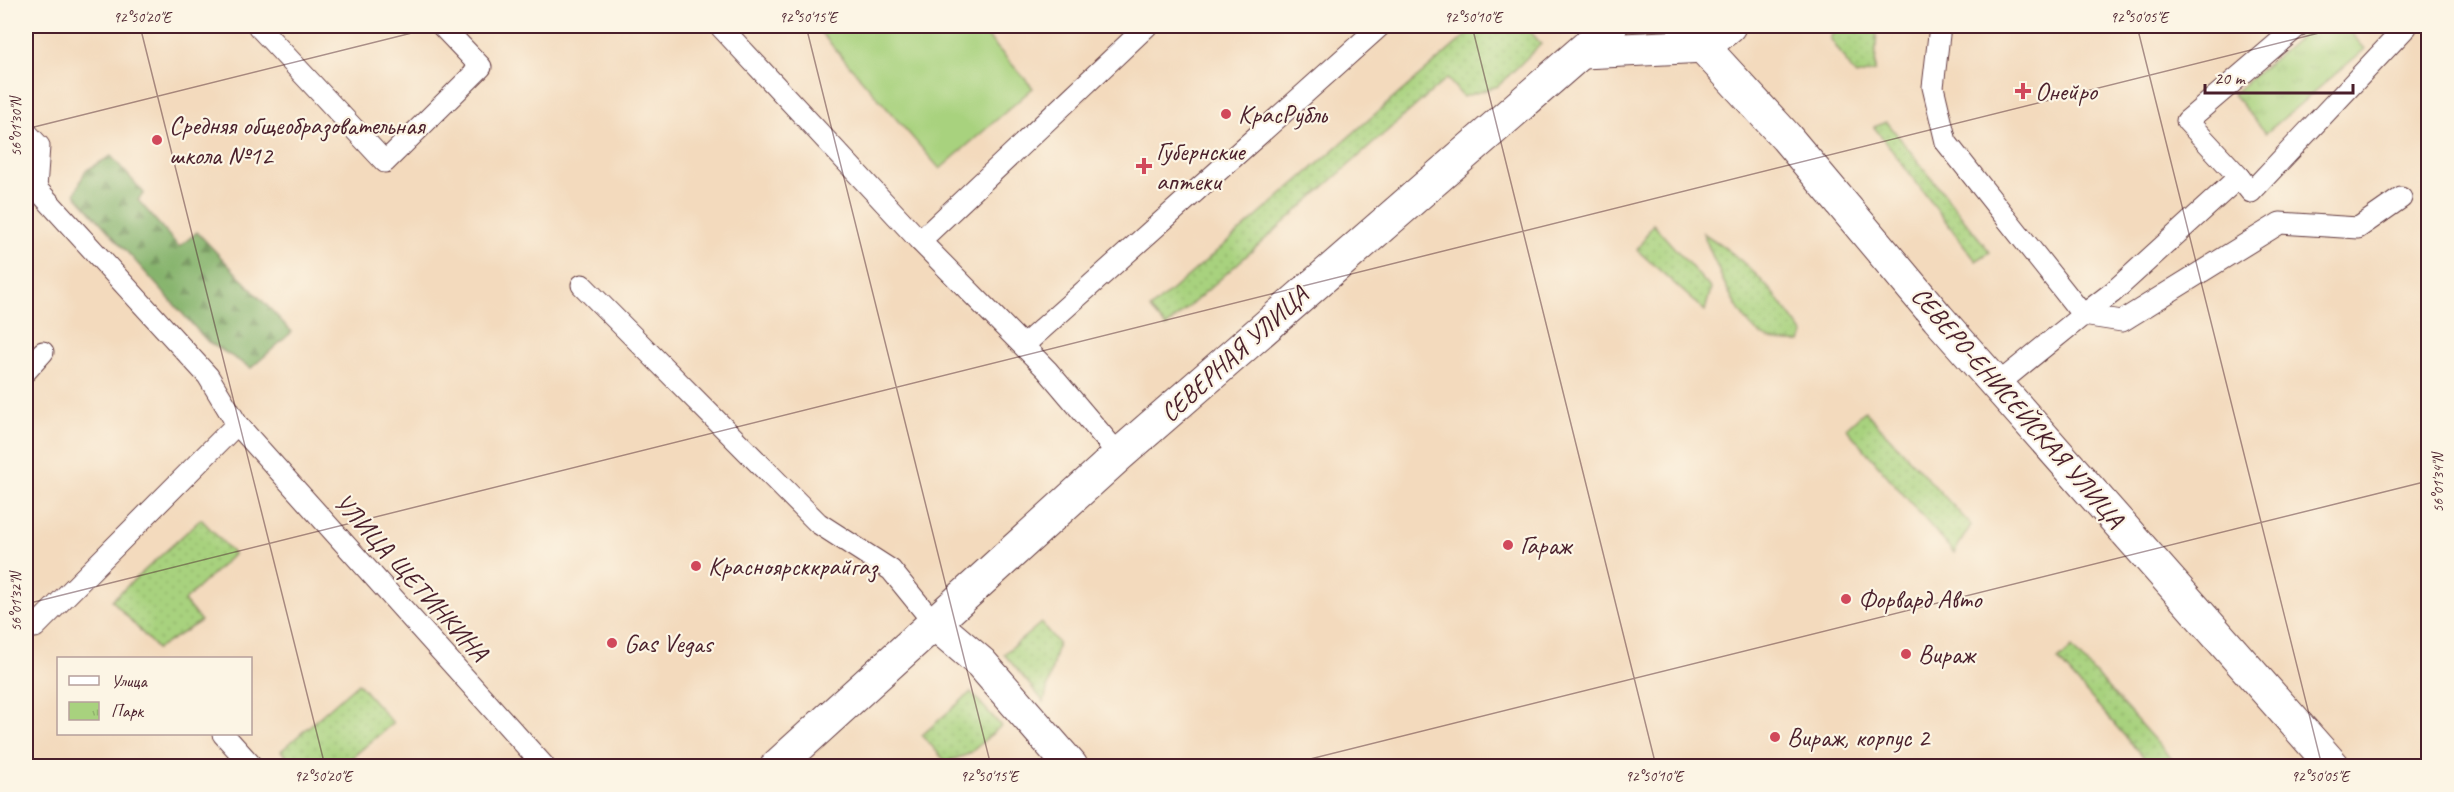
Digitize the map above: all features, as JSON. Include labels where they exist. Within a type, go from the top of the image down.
[{"type":"street","name":"СЕВЕРНАЯ УЛИЦА","points":[[777,766],[1119,455],[1372,232],[1611,26]]},
{"type":"street","points":[[1583,52],[1706,32]]},
{"type":"street","name":"СЕВЕРО-ЕНИСЕЙСКАЯ УЛИЦА","points":[[1706,32],[1998,384],[2333,766]]},
{"type":"street","points":[[934,623],[981,663],[1071,766]]},
{"type":"lane","points":[[258,26],[385,162],[481,66],[442,26]]},
{"type":"lane","points":[[720,26],[920,241],[1024,345],[1119,455]]},
{"type":"lane","points":[[920,241],[1147,26]]},
{"type":"lane","points":[[1024,345],[1380,26]]},
{"type":"lane","points":[[1940,26],[1933,87],[1946,142],[2083,315],[2122,321],[2280,223],[2358,228],[2401,198]]},
{"type":"lane","points":[[2298,26],[2187,121],[2251,192],[2407,26]]},
{"type":"lane","points":[[26,132],[39,146],[31,190]]},
{"type":"lane","points":[[1998,384],[2113,292],[2239,177]]},
{"type":"lane","name":"УЛИЦА ЩЕТИНКИНА","points":[[31,190],[208,376],[237,424],[544,766]]},
{"type":"lane","points":[[582,285],[818,523],[891,570],[934,623]]},
{"type":"lane","points":[[26,371],[43,352]]},
{"type":"lane","points":[[35,627],[237,424]]},
{"type":"lane","points":[[224,735],[252,766]]},
{"type":"green space","points":[[815,26],[978,26],[1033,88],[940,169]]},
{"type":"green space","points":[[1477,26],[1526,26],[1541,44],[1498,86],[1463,97],[1447,78],[1166,327],[1150,309]]},
{"type":"green space","points":[[1838,26],[1877,26],[1875,71],[1856,76],[1830,38]]},
{"type":"green space","points":[[2313,26],[2345,26],[2365,49],[2266,133],[2233,94]]},
{"type":"green space","points":[[1887,122],[1990,252],[1976,261],[1874,127]]},
{"type":"green space","points":[[111,156],[144,193],[138,200],[179,247],[197,232],[292,332],[251,368],[208,342],[75,194],[85,171]]},
{"type":"green space","points":[[1653,224],[1711,289],[1705,311],[1637,250]]},
{"type":"green space","points":[[1703,233],[1747,266],[1770,290],[1804,334],[1801,342],[1772,340],[1757,332],[1748,323],[1726,286]]},
{"type":"green space","points":[[1865,411],[1971,525],[1954,553],[1846,428]]},
{"type":"green space","points":[[201,519],[234,554],[184,601],[201,621],[157,649],[112,600]]},
{"type":"green space","points":[[1041,623],[1058,643],[1044,702],[1004,654]]},
{"type":"green space","points":[[2072,648],[2178,766],[2151,766],[2058,660]]},
{"type":"green space","points":[[358,683],[393,723],[342,766],[295,766],[281,751]]},
{"type":"green space","points":[[971,692],[1001,726],[969,754],[946,762],[922,735]]},
{"type":"place","name":"Онейро","points":[[2023,91]]},
{"type":"place","name":"КрасРубль","points":[[1226,114]]},
{"type":"place","name":"Средняя общеобразовательная школа №12","points":[[157,140]]},
{"type":"place","name":"Губернские аптеки","points":[[1144,166]]},
{"type":"place","name":"Гараж","points":[[1508,545]]},
{"type":"place","name":"Красноярсккрайгаз","points":[[696,566]]},
{"type":"place","name":"Форвард Авто","points":[[1846,599]]},
{"type":"place","name":"Gas Vegas","points":[[612,643]]},
{"type":"place","name":"Вираж","points":[[1906,654]]},
{"type":"place","name":"Вираж, корпус 2","points":[[1775,737]]}]
